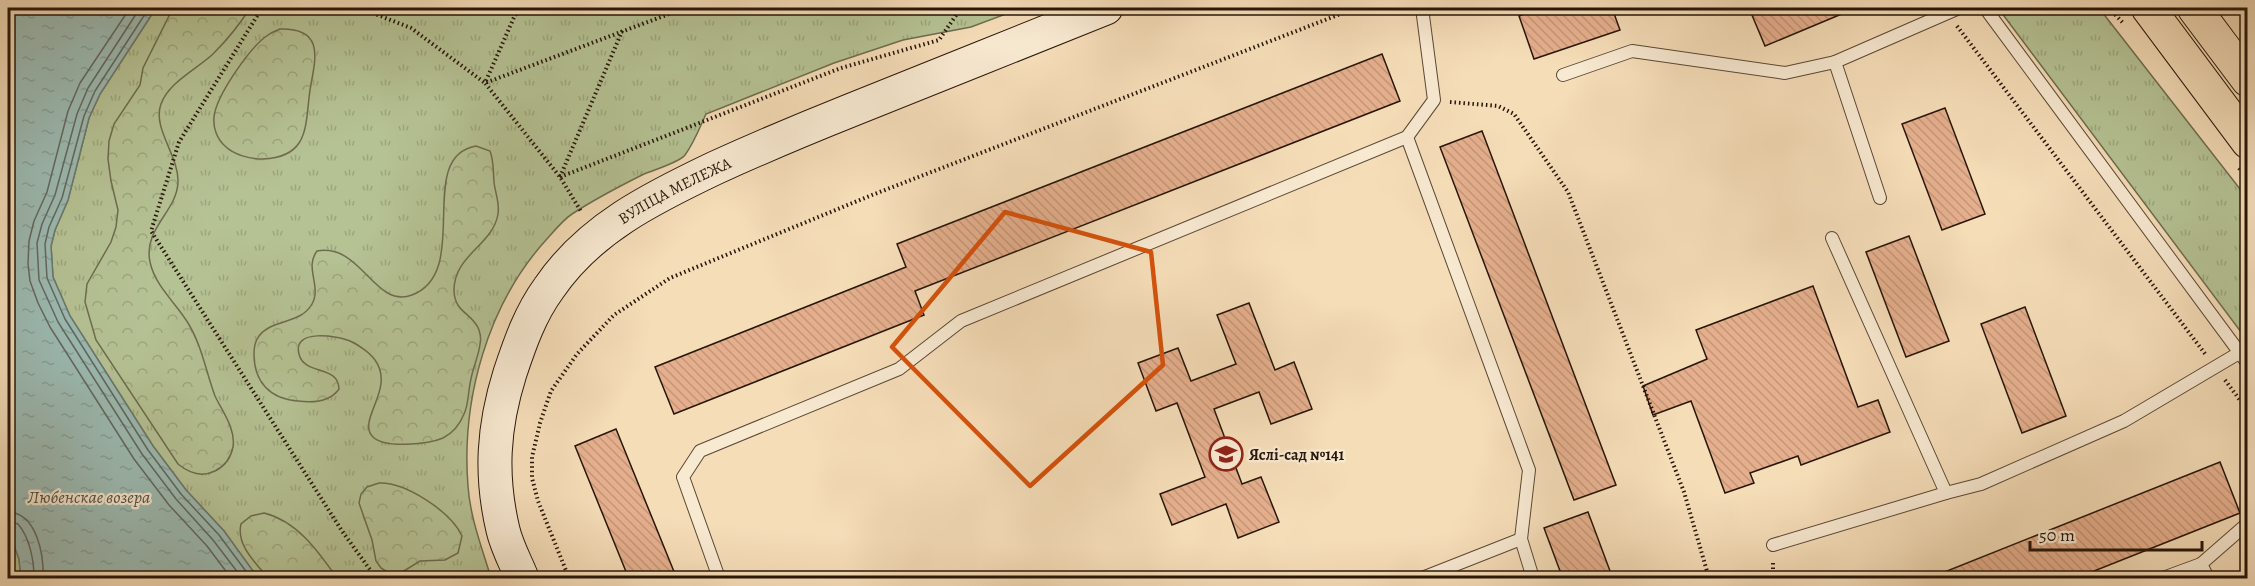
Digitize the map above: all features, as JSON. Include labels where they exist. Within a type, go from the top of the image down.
[{"type":"main road","name":"ВУЛІЦА МЕЛЕЖА","points":[[522,579],[504,532],[496,487],[494,443],[502,400],[532,315],[549,287],[586,244],[623,216],[669,190],[752,151],[1106,8]]},
{"type":"main road","points":[[2148,8],[2247,142]]},
{"type":"main road","points":[[2194,8],[2247,80]]},
{"type":"lane","points":[[719,579],[683,477],[700,451],[898,369],[961,321],[1407,137],[1434,100],[1422,8]]},
{"type":"lane","points":[[1985,8],[2247,364]]},
{"type":"lane","points":[[1563,75],[1632,51],[1785,74],[1835,62],[1953,10]]},
{"type":"lane","points":[[1835,62],[1880,198]]},
{"type":"lane","points":[[1407,137],[1529,470],[1521,539],[1533,579]]},
{"type":"lane","points":[[1832,238],[1946,493]]},
{"type":"lane","points":[[1773,545],[1981,484],[2124,421],[2239,353]]},
{"type":"lane","points":[[2163,579],[2201,564],[2247,523]]},
{"type":"lane","points":[[1422,579],[1521,539]]},
{"type":"lane","points":[[2201,564],[2208,579]]},
{"type":"path","points":[[262,8],[179,142],[151,231],[342,531],[376,579]]},
{"type":"path","points":[[360,8],[411,28],[485,82]]},
{"type":"path","points":[[485,82],[515,15],[523,8]]},
{"type":"path","points":[[485,82],[623,29],[685,8]]},
{"type":"path","points":[[623,29],[560,177],[841,68],[939,40],[961,8]]},
{"type":"path","points":[[569,579],[538,501],[532,478],[532,457],[551,391],[578,354],[614,315],[670,278],[872,195],[1356,8]]},
{"type":"path","points":[[2236,8],[2247,23]]},
{"type":"path","points":[[1953,10],[2247,411]]},
{"type":"path","points":[[1434,100],[1498,106],[1514,114],[1568,192],[1684,492],[1709,579]]},
{"type":"highlighted area","points":[[1005,212],[1151,252],[1163,365],[1030,486],[892,347]]},
{"type":"green space","points":[[156,8],[1022,8],[971,27],[903,40],[834,63],[706,114],[682,158],[644,174],[565,219],[526,265],[508,293],[494,323],[474,387],[467,453],[469,498],[491,578],[258,578],[224,531],[186,490],[153,446],[70,316],[53,277],[51,246],[68,200],[89,118],[100,94]]},
{"type":"green space","points":[[173,8],[250,8],[213,54],[170,89],[161,104],[159,113],[178,182],[172,202],[151,239],[150,262],[156,279],[193,332],[233,440],[231,454],[225,464],[205,474],[191,472],[178,464],[96,340],[85,302],[87,284],[111,242],[116,227],[118,210],[108,159],[109,141],[114,124],[140,85],[143,68]]},
{"type":"green space","points":[[1998,8],[2099,8],[2247,198],[2247,340]]},
{"type":"green space","points":[[280,29],[295,30],[305,34],[311,40],[314,48],[314,68],[305,127],[297,146],[289,152],[278,157],[263,159],[243,156],[229,149],[218,137],[214,121],[216,108],[227,85],[252,50],[270,34]]},
{"type":"green space","points":[[476,146],[490,151],[498,214],[495,225],[460,268],[456,278],[454,290],[457,304],[476,324],[480,341],[466,410],[456,428],[443,438],[428,442],[397,444],[379,441],[373,437],[369,430],[369,422],[379,393],[380,371],[375,360],[364,349],[350,341],[336,337],[309,337],[302,340],[299,346],[302,361],[333,376],[337,381],[339,389],[331,397],[309,402],[288,400],[272,393],[265,387],[257,373],[254,354],[256,342],[265,330],[294,319],[307,311],[312,304],[315,291],[312,264],[317,251],[332,251],[345,256],[387,293],[399,297],[412,295],[430,282],[439,264],[448,171],[458,155]]},
{"type":"green space","points":[[379,483],[402,487],[438,508],[462,536],[458,553],[445,560],[420,561],[399,574],[389,573],[381,568],[376,561],[372,540],[359,503],[361,494],[367,487]]},
{"type":"green space","points":[[264,513],[287,523],[306,538],[337,578],[268,578],[248,553],[240,532],[241,524],[251,516]]},
{"type":"green space","points":[[8,529],[19,559],[21,578],[8,578]]},
{"type":"water","name":"Любенскае возера","points":[[8,8],[156,8],[100,94],[89,118],[68,200],[51,246],[53,277],[70,316],[153,446],[186,490],[224,531],[258,578],[21,578],[19,559],[8,529]]},
{"type":"building","points":[[1542,8],[1612,8],[1620,30],[1534,59],[1519,16]]},
{"type":"building","points":[[1749,8],[1856,8],[1765,46]]},
{"type":"building","points":[[1382,54],[1400,101],[915,291],[924,315],[674,414],[655,367],[906,267],[897,244]]},
{"type":"building","points":[[1945,108],[1985,214],[1942,230],[1902,124]]},
{"type":"building","points":[[1482,131],[1616,485],[1574,500],[1440,147]]},
{"type":"building","points":[[1909,236],[1949,341],[1906,357],[1866,252]]},
{"type":"building","points":[[1813,286],[1858,407],[1878,400],[1890,432],[1801,465],[1798,456],[1750,473],[1754,483],[1725,493],[1691,401],[1653,415],[1643,386],[1707,359],[1696,330]]},
{"type":"building","points":[[1249,303],[1275,370],[1294,362],[1312,409],[1271,424],[1259,392],[1214,409],[1242,484],[1261,477],[1279,522],[1238,538],[1226,504],[1172,525],[1160,494],[1205,477],[1177,403],[1156,411],[1138,363],[1178,348],[1191,381],[1236,364],[1217,315]]},
{"type":"building","points":[[2025,307],[2066,416],[2022,433],[1981,324]]},
{"type":"building","points":[[616,429],[677,579],[629,579],[575,446]]},
{"type":"building","points":[[2220,462],[2240,513],[2074,579],[1927,579]]},
{"type":"building","points":[[1588,512],[1613,579],[1563,579],[1544,528]]},
{"type":"place","name":"Яслі-сад №141","points":[[1226,454]]}]
